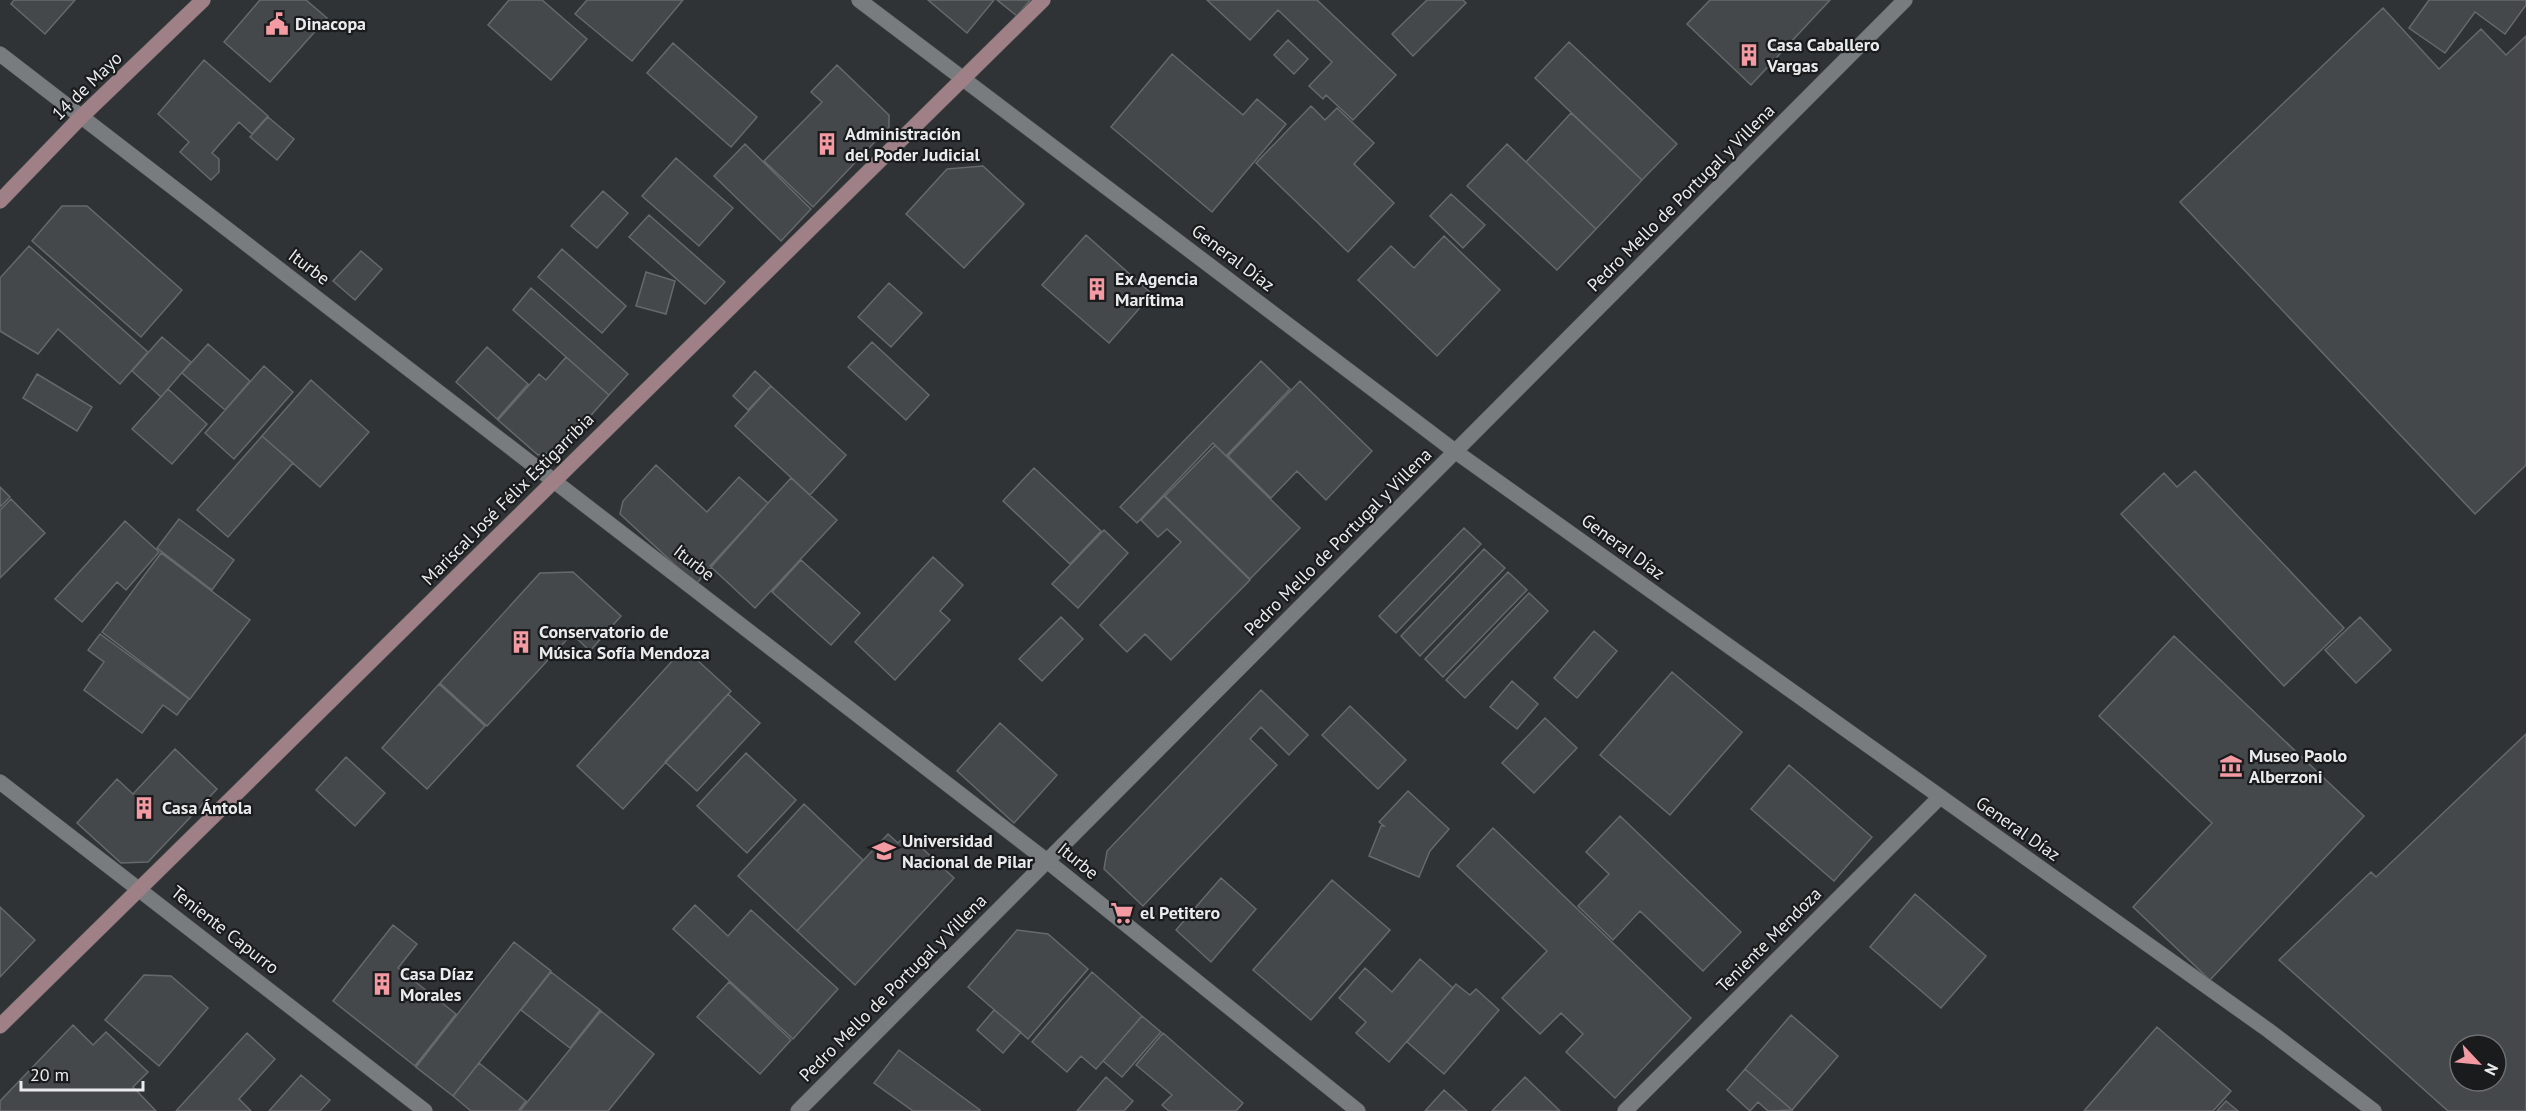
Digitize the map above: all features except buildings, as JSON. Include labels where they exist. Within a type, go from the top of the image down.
[{"type":"main road","name":"14 de Mayo","points":[[0,201],[81,117],[203,0]]},
{"type":"main road","name":"Mariscal José Félix Estigarribia","points":[[0,1026],[1043,0]]},
{"type":"street","name":"General Díaz","points":[[859,0],[1456,452],[2268,1030],[2374,1111]]},
{"type":"street","name":"Pedro Mello de Portugal y Villena","points":[[798,1111],[1905,0]]},
{"type":"street","name":"Iturbe","points":[[0,54],[556,480],[1047,861],[1359,1111]]},
{"type":"street","name":"Teniente Capurro","points":[[0,782],[425,1111]]},
{"type":"street","name":"Teniente Mendoza","points":[[1625,1111],[1940,797]]},
{"type":"place","name":"Dinacopa","points":[[277,24]]},
{"type":"place","name":"Casa Caballero Vargas","points":[[1749,55]]},
{"type":"place","name":"Administración del Poder Judicial","points":[[827,144]]},
{"type":"place","name":"Ex Agencia Marítima","points":[[1097,289]]},
{"type":"place","name":"Conservatorio de Música Sofía Mendoza","points":[[521,642]]},
{"type":"place","name":"Museo Paolo Alberzoni","points":[[2231,766]]},
{"type":"place","name":"Casa Ántola","points":[[144,808]]},
{"type":"place","name":"Universidad Nacional de Pilar","points":[[884,851]]},
{"type":"place","name":"el Petitero","points":[[1122,913]]},
{"type":"place","name":"Casa Díaz Morales","points":[[382,984]]}]
